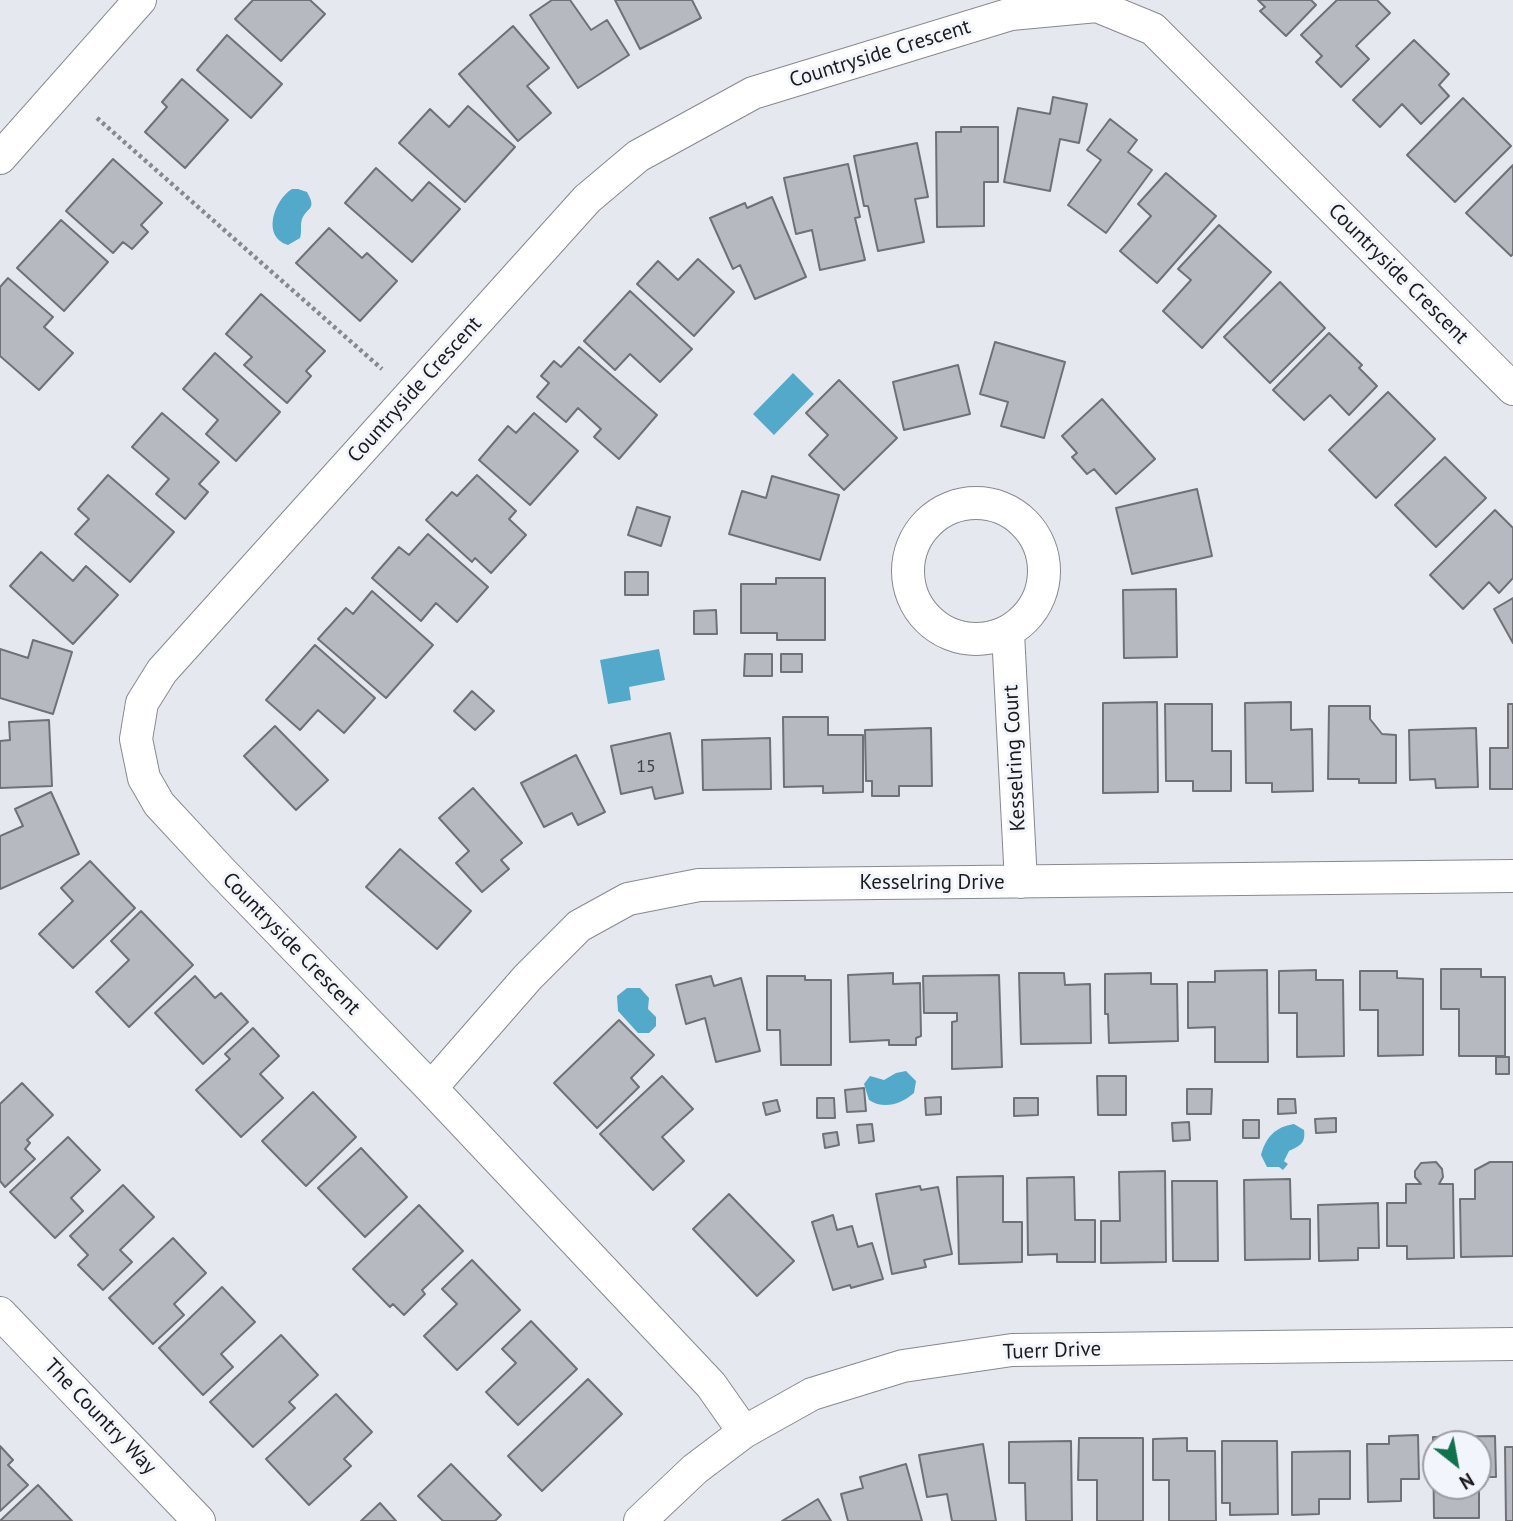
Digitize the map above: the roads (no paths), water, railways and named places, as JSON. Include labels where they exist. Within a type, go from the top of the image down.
[{"type":"street","points":[[0,158],[140,0]]},
{"type":"street","name":"Countryside Crescent","points":[[744,1432],[711,1385],[431,1087],[159,804],[144,778],[136,739],[142,703],[162,671],[587,199],[638,156],[753,93],[1011,14],[1097,6],[1153,29],[1513,389]]},
{"type":"street","points":[[981,502],[1003,507],[1022,519],[1037,536],[1044,557],[1045,580],[1038,602],[1025,620],[1008,633],[984,639],[961,638],[940,629],[923,615],[912,595],[907,572],[910,550],[921,530],[937,514],[958,504],[981,502]]},
{"type":"street","name":"Kesselring Court","points":[[1008,633],[1021,882]]},
{"type":"street","name":"Kesselring Drive","points":[[431,1087],[527,977],[579,926],[628,900],[699,885],[1513,876]]},
{"type":"street","name":"The Country Way","points":[[0,1313],[199,1521]]},
{"type":"street","name":"Tuerr Drive","points":[[640,1521],[695,1469],[744,1432],[813,1394],[904,1366],[1012,1350],[1513,1344]]},
{"type":"water","points":[[292,189],[307,192],[311,205],[302,219],[300,238],[288,245],[280,241],[275,234],[273,218],[280,201]]},
{"type":"water","points":[[793,373],[814,394],[774,435],[753,414]]},
{"type":"water","points":[[659,649],[665,680],[629,687],[631,700],[608,704],[600,660]]},
{"type":"water","points":[[627,988],[640,988],[649,998],[648,1009],[656,1017],[656,1026],[649,1033],[638,1033],[618,1011],[617,996]]},
{"type":"water","points":[[906,1071],[916,1081],[914,1093],[904,1100],[886,1105],[869,1100],[864,1084],[870,1076],[884,1080]]},
{"type":"water","points":[[1294,1124],[1304,1130],[1303,1141],[1289,1151],[1284,1161],[1288,1164],[1283,1170],[1279,1167],[1267,1167],[1261,1155],[1269,1138],[1277,1130]]}]
